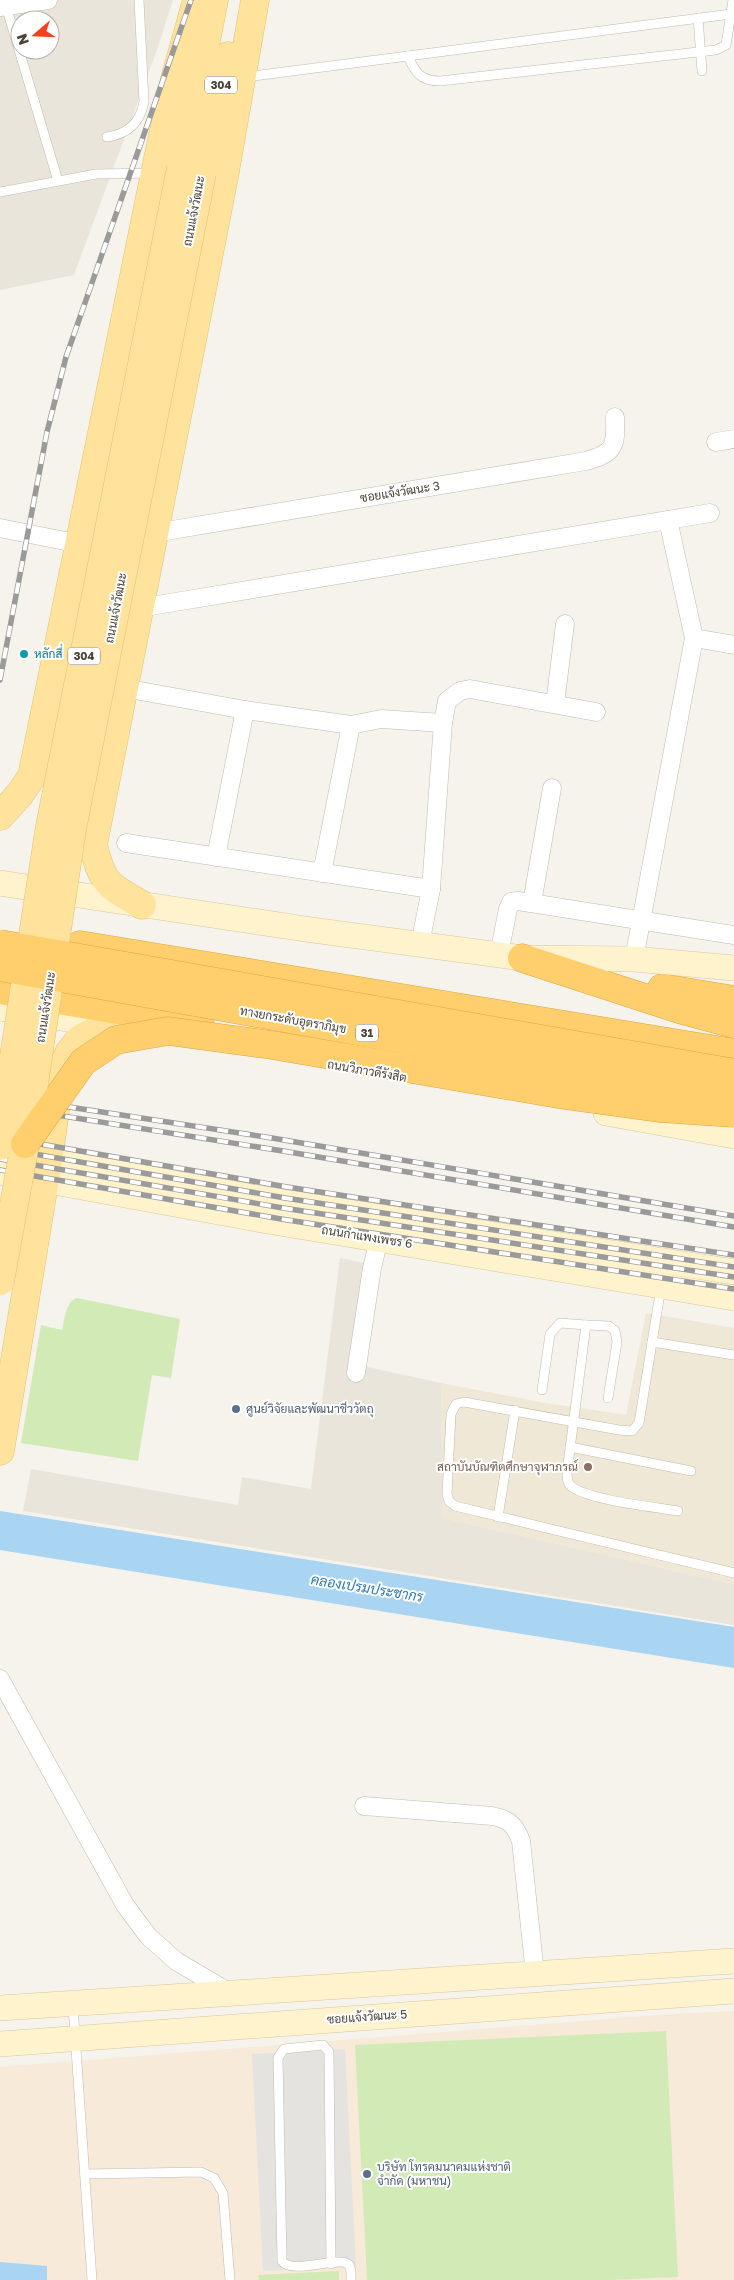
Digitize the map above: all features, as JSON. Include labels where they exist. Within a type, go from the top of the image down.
[{"type":"highway","points":[[0,931],[734,1053]]},
{"type":"highway","name":"ทางยกระดับอุตราภิมุข","points":[[0,944],[734,1073]]},
{"type":"highway","points":[[510,956],[596,980],[682,1010],[734,1024]]},
{"type":"highway","name":"ทางยกระดับอุตราภิมุข","points":[[0,968],[734,1098]]},
{"type":"highway","points":[[596,980],[649,986],[734,1000]]},
{"type":"highway","name":"ถนนวิภาวดีรังสิต","points":[[0,990],[734,1114]]},
{"type":"highway","points":[[8,1147],[83,1062],[116,1040],[168,1031],[272,1045],[573,1096],[659,1108],[734,1114]]},
{"type":"main road","name":"ถนนแจ้งวัฒนะ","points":[[179,171],[176,79],[197,0]]},
{"type":"main road","name":"ถนนแจ้งวัฒนะ","points":[[0,1281],[8,1147],[72,828],[179,171],[214,0]]},
{"type":"main road","name":"ถนนแจ้งวัฒนะ","points":[[0,816],[20,794],[32,776],[80,544],[179,171],[224,71],[246,0]]},
{"type":"main road","name":"ถนนแจ้งวัฒนะ","points":[[142,905],[109,885],[99,868],[93,845],[224,177],[255,0]]},
{"type":"main road","points":[[32,776],[34,794],[40,806],[57,817],[70,819],[86,816],[101,803]]},
{"type":"main road","points":[[0,1451],[47,1170],[56,1105],[56,1081],[68,1053],[80,1039],[107,1025]]},
{"type":"main road","points":[[0,1210],[21,1219],[29,1230],[35,1245]]},
{"type":"street","points":[[3,7],[48,0]]},
{"type":"street","name":"ซอยแจ้งวัฒนะ 3","points":[[154,533],[595,459],[604,456],[613,446],[615,416]]},
{"type":"street","points":[[716,442],[734,439]]},
{"type":"street","points":[[139,608],[710,513]]},
{"type":"street","points":[[634,959],[694,638],[668,520]]},
{"type":"street","points":[[0,528],[80,544]]},
{"type":"street","points":[[555,704],[561,670],[565,624]]},
{"type":"street","points":[[694,638],[734,645]]},
{"type":"street","points":[[124,688],[245,710],[352,725],[381,719],[443,723]]},
{"type":"street","points":[[420,944],[431,889],[443,723],[447,701],[460,691],[470,688],[596,712]]},
{"type":"street","points":[[216,857],[245,710]]},
{"type":"street","points":[[322,873],[352,725]]},
{"type":"street","points":[[532,903],[552,788]]},
{"type":"street","points":[[126,844],[431,889]]},
{"type":"street","points":[[0,883],[142,905],[510,956],[634,959],[734,968]]},
{"type":"street","points":[[510,956],[511,902],[532,903],[734,935]]},
{"type":"street","name":"ถนนวิภาวดีรังสิต","points":[[0,1008],[107,1025],[734,1136]]},
{"type":"street","name":"ถนนกำแพงเพชร 6","points":[[8,1147],[47,1170],[379,1239],[734,1298]]},
{"type":"street","name":"ถนนกำแพงเพชร 6","points":[[0,1172],[47,1170],[264,1199],[734,1272]]},
{"type":"street","points":[[356,1373],[372,1268],[379,1239]]},
{"type":"street","points":[[0,1679],[125,1905],[148,1936],[176,1961],[230,1993]]},
{"type":"street","points":[[364,1806],[492,1816],[506,1819],[516,1827],[521,1841],[535,1974]]},
{"type":"street","points":[[0,2008],[734,1961]]},
{"type":"street","name":"ซอยแจ้งวัฒนะ 5","points":[[0,2044],[734,1990]]},
{"type":"lane","points":[[107,137],[119,136],[128,130],[141,114],[144,102],[139,0]]},
{"type":"lane","points":[[408,56],[418,76],[431,81],[440,81],[700,52],[725,47],[733,0]]},
{"type":"lane","points":[[3,7],[58,181]]},
{"type":"lane","points":[[241,78],[731,14]]},
{"type":"lane","points":[[698,18],[702,71]]},
{"type":"lane","points":[[0,192],[96,174],[179,171]]},
{"type":"lane","points":[[661,1286],[639,1424],[632,1431],[464,1402],[456,1404],[451,1414],[447,1494],[449,1501],[455,1506],[498,1518],[734,1573]]},
{"type":"lane","points":[[542,1390],[550,1334],[554,1328],[560,1323],[609,1326],[615,1331],[618,1342],[608,1398]]},
{"type":"lane","points":[[586,1325],[567,1472],[568,1482],[571,1486],[587,1494],[678,1511]]},
{"type":"lane","points":[[652,1342],[734,1356]]},
{"type":"lane","points":[[498,1518],[515,1410]]},
{"type":"lane","points":[[570,1447],[691,1471]]},
{"type":"lane","points":[[73,2003],[92,2280]]},
{"type":"lane","points":[[332,2264],[329,2052],[323,2045],[284,2050],[278,2058],[282,2261],[288,2266],[332,2264],[343,2262],[348,2264],[351,2280]]},
{"type":"lane","points":[[85,2174],[201,2172],[214,2178],[223,2192],[230,2280]]},
{"type":"shaded area","points":[[0,0],[173,0],[158,47],[74,275],[0,290]]},
{"type":"shaded area","points":[[340,1258],[379,1266],[363,1366],[441,1383],[443,1518],[734,1584],[734,1625],[23,1511],[31,1469],[238,1505],[242,1477],[311,1489]]},
{"type":"shaded area","name":"สถาบันบัณฑิตศึกษาจุฬาภรณ์","points":[[646,1313],[734,1328],[734,1584],[443,1518],[441,1383],[540,1402],[626,1415]]},
{"type":"shaded area","name":"บริษัท โทรคมนาคมแห่งชาติ จำกัด (มหาชน)","points":[[734,2011],[734,2280],[0,2280],[0,2067],[671,2014]]},
{"type":"shaded area","points":[[345,2049],[356,2267],[263,2271],[252,2054]]},
{"type":"green space","points":[[77,1298],[180,1319],[171,1378],[152,1375],[138,1461],[21,1443],[41,1325],[62,1330],[68,1307]]},
{"type":"green space","points":[[666,2031],[678,2277],[609,2280],[367,2280],[355,2045]]},
{"type":"green space","points":[[339,2271],[339,2280],[259,2280],[258,2275]]},
{"type":"water","name":"คลองเปรมประชากร","points":[[0,1511],[734,1627],[734,1668],[0,1550]]},
{"type":"water","points":[[0,2262],[47,2266],[47,2280],[0,2280]]},
{"type":"railway","points":[[0,680],[47,432],[66,357],[191,0]]},
{"type":"railway","points":[[0,1095],[272,1138],[734,1216]]},
{"type":"railway","points":[[0,1106],[283,1151],[734,1227]]},
{"type":"railway","points":[[0,1137],[287,1187],[734,1255]]},
{"type":"railway","points":[[0,1148],[285,1198],[734,1267]]},
{"type":"railway","points":[[0,1159],[283,1208],[734,1277]]},
{"type":"railway","points":[[0,1170],[281,1219],[734,1289]]},
{"type":"place","name":"หลักสี่","points":[[24,654]]},
{"type":"place","name":"ศูนย์วิจัยและพัฒนาชีววัตถุ","points":[[236,1409]]},
{"type":"place","name":"สถาบันบัณฑิตศึกษาจุฬาภรณ์","points":[[588,1467]]},
{"type":"place","name":"บริษัท โทรคมนาคมแห่งชาติ จำกัด (มหาชน)","points":[[367,2174]]}]
